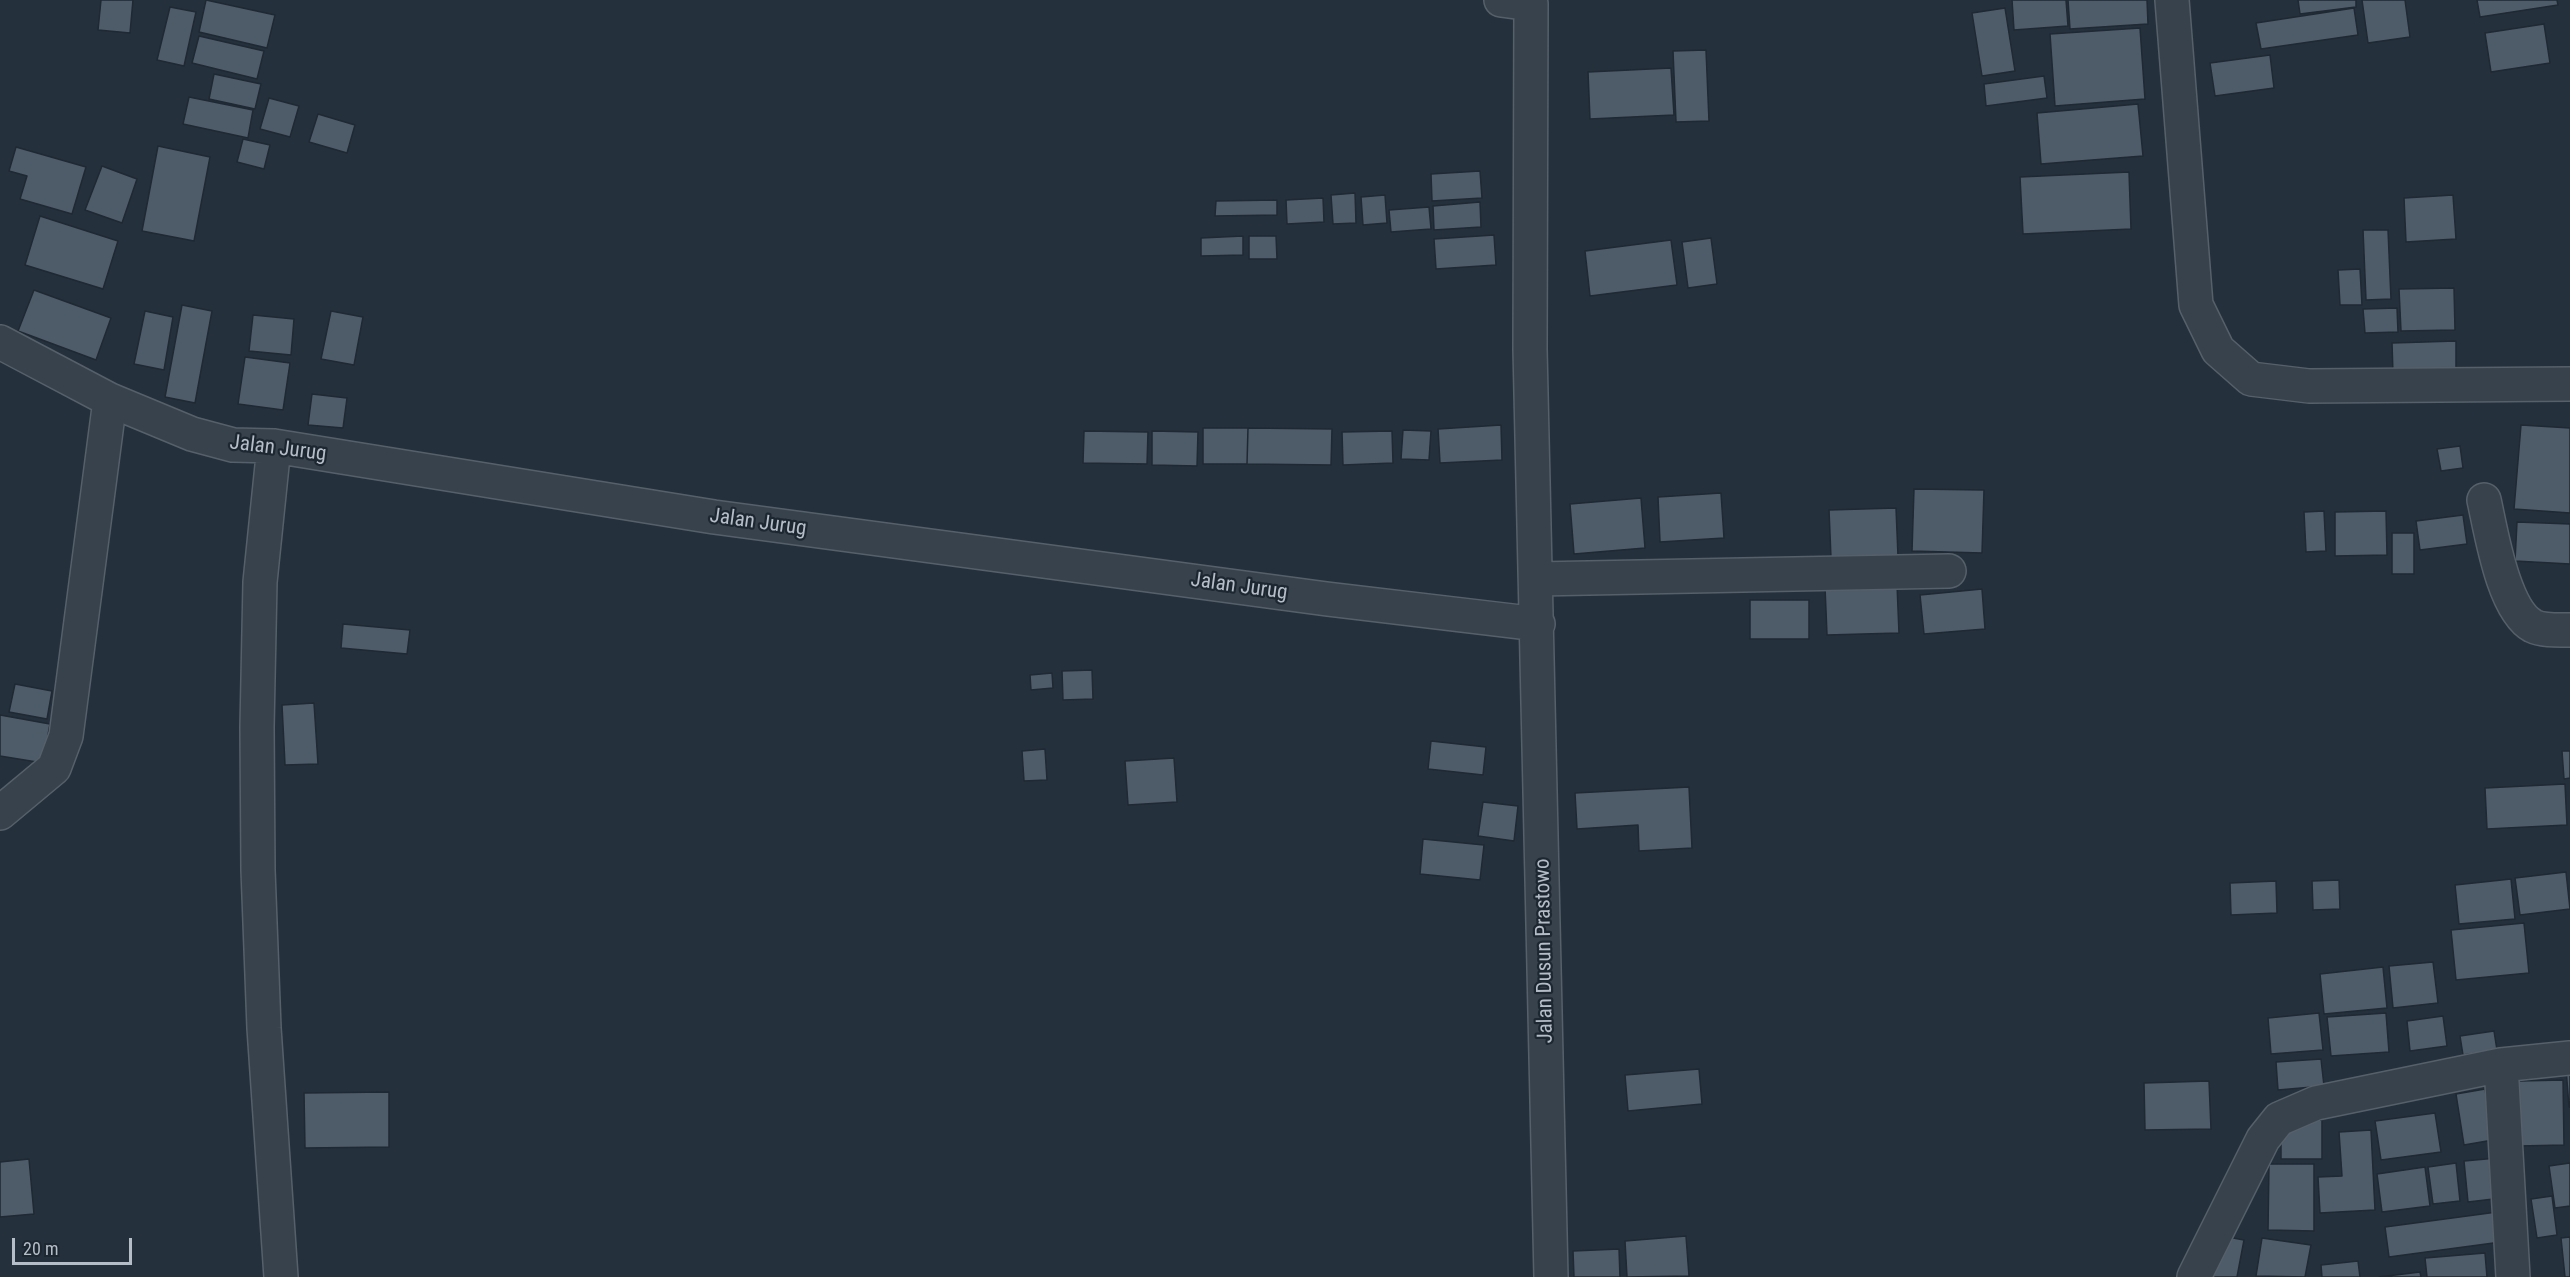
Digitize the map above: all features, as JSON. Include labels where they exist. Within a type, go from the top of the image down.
[{"type":"street","points":[[2172,0],[2196,305],[2218,350],[2251,379],[2309,386],[2570,384]]},
{"type":"street","name":"Jalan Dusun Prastowo","points":[[1524,1],[1551,1277]]},
{"type":"street","name":"Jalan Jurug","points":[[0,342],[110,400],[192,434],[233,445],[274,446],[725,519],[1327,599],[1538,624]]},
{"type":"street","points":[[0,813],[29,792],[54,768],[66,736],[110,400]]},
{"type":"street","points":[[274,446],[260,582],[258,846],[264,1029],[281,1277]]},
{"type":"street","points":[[2484,500],[2505,583],[2517,610],[2532,626],[2570,630]]},
{"type":"street","points":[[1537,579],[1949,571]]},
{"type":"street","points":[[2194,1277],[2263,1138],[2279,1119],[2316,1103],[2501,1065],[2570,1058]]},
{"type":"street","points":[[2501,1065],[2513,1277]]},
{"type":"building","points":[[101,0],[133,0],[130,33],[98,30]]},
{"type":"building","points":[[206,0],[275,15],[267,48],[199,32]]},
{"type":"building","points":[[2012,0],[2066,0],[2068,26],[2014,30]]},
{"type":"building","points":[[2068,0],[2147,0],[2148,24],[2070,29]]},
{"type":"building","points":[[2298,0],[2356,0],[2356,7],[2300,14]]},
{"type":"building","points":[[2362,0],[2405,0],[2410,37],[2368,43]]},
{"type":"building","points":[[2477,0],[2557,0],[2558,5],[2480,17]]},
{"type":"building","points":[[170,7],[196,12],[184,66],[157,60]]},
{"type":"building","points":[[2005,8],[2015,71],[1982,76],[1972,13]]},
{"type":"building","points":[[2354,8],[2358,35],[2261,49],[2256,23]]},
{"type":"building","points":[[2544,24],[2550,63],[2491,72],[2485,33]]},
{"type":"building","points":[[2140,28],[2145,99],[2055,106],[2050,34]]},
{"type":"building","points":[[199,36],[264,51],[257,79],[192,63]]},
{"type":"building","points":[[1706,50],[1709,121],[1676,122],[1673,51]]},
{"type":"building","points":[[2270,55],[2274,88],[2215,96],[2210,63]]},
{"type":"building","points":[[1671,68],[1674,115],[1590,119],[1588,72]]},
{"type":"building","points":[[214,74],[261,84],[255,109],[209,99]]},
{"type":"building","points":[[2044,76],[2047,98],[1986,106],[1984,84]]},
{"type":"building","points":[[189,97],[253,110],[248,138],[183,124]]},
{"type":"building","points":[[269,98],[299,106],[290,137],[260,129]]},
{"type":"building","points":[[2138,104],[2143,156],[2041,164],[2037,113]]},
{"type":"building","points":[[318,114],[355,125],[347,153],[309,142]]},
{"type":"building","points":[[243,139],[270,145],[264,169],[237,162]]},
{"type":"building","points":[[158,146],[210,157],[194,241],[142,231]]},
{"type":"building","points":[[16,147],[86,167],[72,214],[20,199],[27,176],[9,171]]},
{"type":"building","points":[[102,166],[137,179],[122,223],[85,210]]},
{"type":"building","points":[[1480,171],[1482,198],[1432,201],[1431,174]]},
{"type":"building","points":[[2129,172],[2131,229],[2023,234],[2020,177]]},
{"type":"building","points":[[1355,193],[1356,223],[1333,224],[1331,195]]},
{"type":"building","points":[[1385,195],[1387,223],[1363,225],[1361,197]]},
{"type":"building","points":[[2453,195],[2456,239],[2406,242],[2404,198]]},
{"type":"building","points":[[1323,198],[1324,222],[1287,224],[1286,200]]},
{"type":"building","points":[[1277,200],[1277,215],[1215,216],[1216,201]]},
{"type":"building","points":[[1480,202],[1481,227],[1434,230],[1433,206]]},
{"type":"building","points":[[1429,207],[1431,229],[1391,232],[1389,210]]},
{"type":"building","points":[[40,216],[118,241],[103,289],[25,265]]},
{"type":"building","points":[[2363,230],[2388,230],[2391,299],[2366,300]]},
{"type":"building","points":[[1494,235],[1496,265],[1436,269],[1434,239]]},
{"type":"building","points":[[1243,236],[1243,255],[1201,256],[1201,238]]},
{"type":"building","points":[[1249,236],[1276,236],[1277,259],[1249,259]]},
{"type":"building","points":[[1711,238],[1717,284],[1688,288],[1682,242]]},
{"type":"building","points":[[1671,240],[1677,285],[1590,296],[1585,251]]},
{"type":"building","points":[[2360,269],[2362,305],[2340,305],[2338,270]]},
{"type":"building","points":[[2454,288],[2455,330],[2401,331],[2399,289]]},
{"type":"building","points":[[34,290],[111,318],[96,360],[18,331]]},
{"type":"building","points":[[182,305],[212,311],[195,403],[165,397]]},
{"type":"building","points":[[2397,308],[2398,332],[2365,333],[2363,309]]},
{"type":"building","points":[[145,311],[173,317],[164,370],[134,364]]},
{"type":"building","points":[[331,311],[363,317],[354,365],[321,359]]},
{"type":"building","points":[[253,315],[294,319],[291,355],[249,351]]},
{"type":"building","points":[[2456,341],[2456,372],[2393,374],[2392,343]]},
{"type":"building","points":[[245,357],[290,363],[283,410],[238,404]]},
{"type":"building","points":[[312,394],[347,398],[343,428],[308,425]]},
{"type":"building","points":[[1501,425],[1502,460],[1440,463],[1438,429]]},
{"type":"building","points":[[2521,425],[2570,428],[2570,513],[2514,509]]},
{"type":"building","points":[[1203,428],[1248,428],[1247,464],[1203,464]]},
{"type":"building","points":[[1248,428],[1332,429],[1331,465],[1247,464]]},
{"type":"building","points":[[1403,430],[1431,431],[1429,460],[1401,459]]},
{"type":"building","points":[[1084,431],[1148,432],[1147,464],[1083,463]]},
{"type":"building","points":[[1152,431],[1198,432],[1197,466],[1152,465]]},
{"type":"building","points":[[1392,431],[1393,463],[1343,465],[1342,432]]},
{"type":"building","points":[[2460,446],[2463,468],[2441,471],[2437,449]]},
{"type":"building","points":[[1914,489],[1984,490],[1982,553],[1912,551]]},
{"type":"building","points":[[1721,493],[1724,538],[1660,542],[1658,497]]},
{"type":"building","points":[[1641,498],[1645,548],[1574,554],[1570,504]]},
{"type":"building","points":[[1896,508],[1898,556],[1831,558],[1829,510]]},
{"type":"building","points":[[2324,511],[2326,551],[2306,552],[2304,512]]},
{"type":"building","points":[[2386,511],[2387,555],[2335,556],[2335,512]]},
{"type":"building","points":[[2463,515],[2467,544],[2420,550],[2416,521]]},
{"type":"building","points":[[2517,522],[2570,524],[2570,564],[2515,561]]},
{"type":"building","points":[[2392,533],[2414,533],[2414,574],[2392,574]]},
{"type":"building","points":[[1897,584],[1899,633],[1827,635],[1825,587]]},
{"type":"building","points":[[1982,589],[1985,629],[1924,634],[1920,595]]},
{"type":"building","points":[[1750,600],[1809,600],[1809,639],[1750,639]]},
{"type":"building","points":[[343,624],[410,630],[407,654],[341,648]]},
{"type":"building","points":[[1092,670],[1093,699],[1063,700],[1062,671]]},
{"type":"building","points":[[1052,673],[1053,688],[1031,690],[1030,675]]},
{"type":"building","points":[[15,684],[52,691],[47,719],[9,712]]},
{"type":"building","points":[[314,703],[318,764],[285,765],[282,705]]},
{"type":"building","points":[[0,715],[50,724],[43,763],[0,756]]},
{"type":"building","points":[[1431,741],[1486,747],[1483,775],[1428,769]]},
{"type":"building","points":[[1045,749],[1047,780],[1024,781],[1022,751]]},
{"type":"building","points":[[2562,751],[2570,751],[2570,778],[2564,779]]},
{"type":"building","points":[[1174,758],[1177,802],[1128,805],[1125,761]]},
{"type":"building","points":[[2565,784],[2567,825],[2487,829],[2485,788]]},
{"type":"building","points":[[1689,787],[1692,848],[1639,851],[1638,825],[1577,829],[1575,793]]},
{"type":"building","points":[[1483,802],[1518,806],[1514,841],[1478,836]]},
{"type":"building","points":[[1423,839],[1484,845],[1480,880],[1420,874]]},
{"type":"building","points":[[2566,872],[2570,909],[2520,915],[2515,878]]},
{"type":"building","points":[[2511,879],[2515,919],[2459,924],[2455,885]]},
{"type":"building","points":[[2339,880],[2340,909],[2313,910],[2312,881]]},
{"type":"building","points":[[2276,881],[2277,913],[2231,915],[2230,883]]},
{"type":"building","points":[[2524,923],[2529,973],[2456,980],[2451,930]]},
{"type":"building","points":[[2433,962],[2438,1003],[2393,1008],[2389,966]]},
{"type":"building","points":[[2383,967],[2387,1008],[2324,1014],[2320,974]]},
{"type":"building","points":[[2319,1013],[2323,1050],[2271,1054],[2268,1018]]},
{"type":"building","points":[[2386,1013],[2389,1052],[2331,1056],[2327,1017]]},
{"type":"building","points":[[2443,1016],[2447,1046],[2410,1051],[2407,1021]]},
{"type":"building","points":[[2494,1031],[2497,1050],[2463,1055],[2460,1036]]},
{"type":"building","points":[[2321,1059],[2324,1086],[2278,1090],[2276,1062]]},
{"type":"building","points":[[2566,1068],[2570,1068],[2570,1107],[2569,1107]]},
{"type":"building","points":[[1699,1069],[1702,1104],[1628,1111],[1625,1075]]},
{"type":"building","points":[[2563,1080],[2564,1145],[2519,1146],[2519,1081]]},
{"type":"building","points":[[2209,1081],[2211,1129],[2145,1130],[2144,1083]]},
{"type":"building","points":[[2485,1089],[2493,1140],[2464,1145],[2456,1094]]},
{"type":"building","points":[[389,1092],[389,1147],[305,1148],[304,1093]]},
{"type":"building","points":[[2435,1113],[2441,1152],[2381,1160],[2375,1121]]},
{"type":"building","points":[[2281,1120],[2322,1120],[2322,1159],[2281,1159]]},
{"type":"building","points":[[2371,1130],[2375,1210],[2320,1213],[2318,1177],[2342,1176],[2339,1132]]},
{"type":"building","points":[[2497,1158],[2502,1198],[2468,1202],[2464,1161]]},
{"type":"building","points":[[29,1159],[34,1214],[0,1217],[0,1162]]},
{"type":"building","points":[[2456,1163],[2460,1201],[2433,1204],[2428,1167]]},
{"type":"building","points":[[2570,1163],[2570,1206],[2555,1208],[2549,1166]]},
{"type":"building","points":[[2269,1164],[2314,1164],[2314,1231],[2268,1230]]},
{"type":"building","points":[[2425,1167],[2430,1206],[2382,1212],[2377,1174]]},
{"type":"building","points":[[2552,1196],[2557,1235],[2537,1238],[2531,1199]]},
{"type":"building","points":[[2497,1212],[2501,1242],[2389,1257],[2385,1227]]},
{"type":"building","points":[[2217,1235],[2244,1240],[2237,1277],[2210,1277]]},
{"type":"building","points":[[1686,1236],[1689,1276],[1627,1277],[1625,1241]]},
{"type":"building","points":[[2570,1237],[2570,1277],[2565,1277],[2561,1238]]},
{"type":"building","points":[[2262,1238],[2311,1245],[2305,1277],[2256,1276]]},
{"type":"building","points":[[1619,1249],[1620,1277],[1574,1277],[1573,1251]]},
{"type":"building","points":[[2485,1253],[2487,1277],[2427,1277],[2425,1258]]},
{"type":"building","points":[[2358,1261],[2360,1277],[2322,1277],[2321,1265]]},
{"type":"building","points":[[2420,1272],[2421,1277],[2379,1277]]}]
